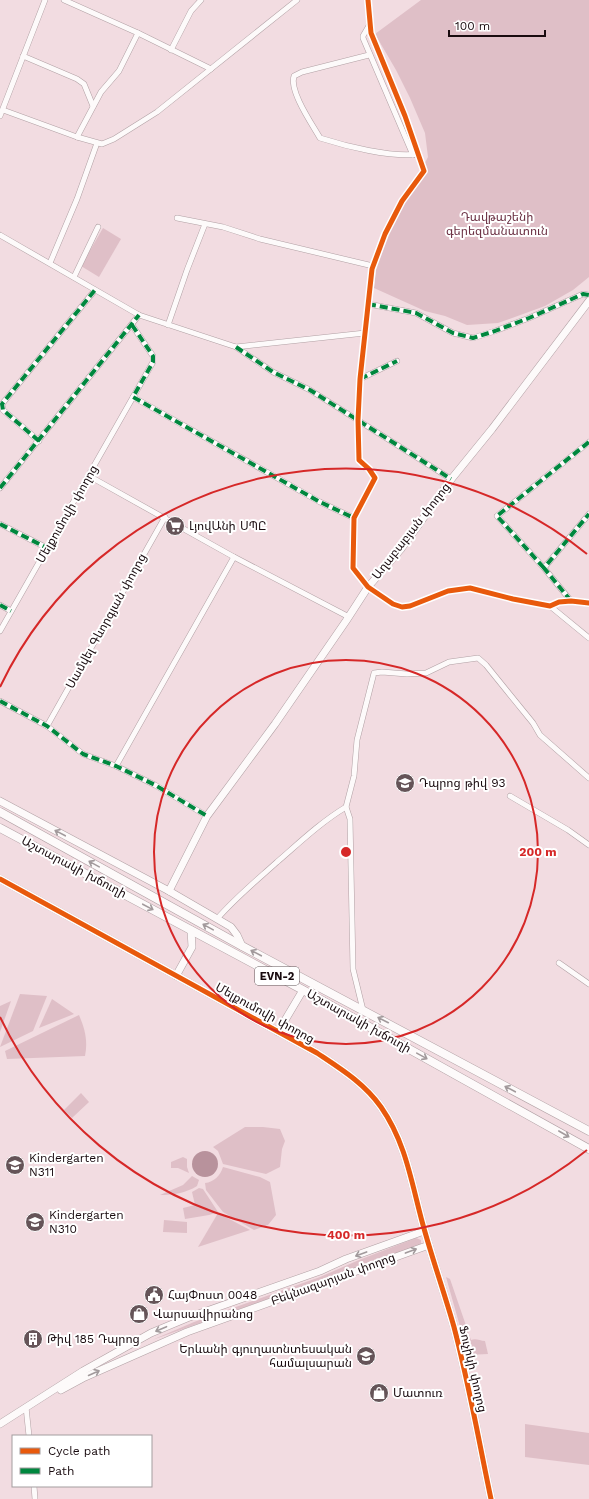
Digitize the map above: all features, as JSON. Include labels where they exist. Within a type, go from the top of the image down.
[{"type":"main road","name":"Աշտարակի խճուղի","points":[[0,812],[242,946],[589,1131]]},
{"type":"main road","points":[[14,836],[22,823]]},
{"type":"main road","name":"Աշտարակի խճուղի","points":[[0,828],[303,990],[589,1149]]},
{"type":"main road","points":[[538,1120],[544,1108]]},
{"type":"street","points":[[0,116],[45,0]]},
{"type":"street","points":[[64,0],[138,33],[211,69]]},
{"type":"street","points":[[171,50],[191,11],[201,0]]},
{"type":"street","points":[[3,110],[77,137],[102,144],[114,139],[157,112],[296,0]]},
{"type":"street","points":[[368,0],[371,33],[405,116],[416,154]]},
{"type":"street","points":[[370,24],[363,36],[369,55],[424,170],[402,201],[385,234],[373,266],[360,379],[358,420],[359,460],[370,469],[374,478],[354,518],[353,568],[368,587],[393,604],[402,607],[410,606],[448,590],[470,588],[513,599],[550,606],[589,638]]},
{"type":"street","points":[[77,137],[101,92],[119,71],[138,33]]},
{"type":"street","points":[[369,55],[302,72],[294,76],[293,88],[297,97],[320,138],[339,144],[390,154],[402,156],[416,154]]},
{"type":"street","points":[[23,56],[77,79],[84,84],[93,106]]},
{"type":"street","points":[[50,263],[77,199],[97,143]]},
{"type":"street","points":[[177,218],[223,227],[260,239],[373,266]]},
{"type":"street","points":[[168,325],[205,224]]},
{"type":"street","points":[[74,276],[98,227]]},
{"type":"street","points":[[0,235],[74,276],[95,290],[139,315],[236,347],[273,372],[310,390],[451,479]]},
{"type":"street","points":[[39,441],[3,410],[2,404],[95,290]]},
{"type":"street","points":[[368,304],[416,313],[453,333],[473,338],[523,321],[583,294],[589,295]]},
{"type":"street","name":"Աղաբաբյան փողոց","points":[[169,891],[207,816],[275,724],[368,587],[401,549],[451,479],[492,429],[589,301]]},
{"type":"street","points":[[0,488],[139,315]]},
{"type":"street","name":"Մելքումովի փողոց","points":[[0,631],[153,362],[153,356],[132,325]]},
{"type":"street","points":[[236,347],[365,333]]},
{"type":"street","points":[[360,379],[397,361]]},
{"type":"street","points":[[133,397],[320,502],[354,518]]},
{"type":"street","points":[[571,601],[544,568],[497,516],[589,442]]},
{"type":"street","points":[[89,476],[165,517],[234,557],[349,617]]},
{"type":"street","points":[[544,568],[589,514]]},
{"type":"street","name":"Սամվել Գևորգյան փողոց","points":[[47,726],[165,517]]},
{"type":"street","points":[[0,524],[47,548]]},
{"type":"street","points":[[116,766],[234,557]]},
{"type":"street","points":[[550,606],[558,602],[571,601],[589,603]]},
{"type":"street","points":[[0,605],[11,611]]},
{"type":"street","points":[[363,1010],[353,969],[350,819],[346,807],[354,776],[357,740],[374,673],[426,673],[449,662],[478,658],[486,665],[533,722],[540,735],[589,778]]},
{"type":"street","points":[[0,701],[47,726],[83,754],[116,766],[155,785],[207,816]]},
{"type":"street","points":[[510,796],[568,830],[589,845]]},
{"type":"street","points":[[0,801],[169,891],[231,927],[235,931],[242,946]]},
{"type":"street","points":[[217,919],[230,903],[302,841],[346,807]]},
{"type":"street","name":"Մելքումովի փողոց","points":[[0,879],[316,1053],[347,1072],[358,1081],[377,1102],[395,1131],[407,1158],[424,1231],[429,1245]]},
{"type":"street","points":[[176,976],[192,948],[191,930]]},
{"type":"street","points":[[559,963],[589,984]]},
{"type":"street","points":[[278,1032],[303,990]]},
{"type":"street","name":"Բեկնազարյան փողոց","points":[[0,1428],[83,1371],[151,1333],[187,1318],[320,1271],[346,1259],[424,1231]]},
{"type":"street","name":"Բեկնազարյան փողոց","points":[[0,1424],[85,1377],[187,1332],[429,1245]]},
{"type":"street","name":"Ֆուչիկի փողոց","points":[[429,1245],[454,1327],[491,1499]]},
{"type":"street","points":[[27,1409],[29,1435]]},
{"type":"street","points":[[34,1487],[35,1499]]},
{"type":"green space","name":"Դավթաշենի գերեզմանատուն","points":[[421,0],[589,0],[589,277],[573,290],[545,306],[498,323],[467,325],[445,316],[425,311],[374,288],[378,252],[393,219],[412,188],[428,157],[425,133],[410,98],[375,34]]},
{"type":"green space","points":[[103,228],[121,239],[99,277],[81,266]]},
{"type":"green space","points":[[20,994],[47,996],[33,1031],[0,1047]]},
{"type":"green space","points":[[52,999],[74,1014],[39,1028]]},
{"type":"green space","points":[[11,1001],[0,1032],[0,1006]]},
{"type":"green space","points":[[79,1015],[85,1035],[85,1056],[7,1059],[5,1051]]},
{"type":"green space","points":[[81,1093],[89,1102],[72,1118],[64,1110]]},
{"type":"green space","points":[[245,1127],[280,1129],[285,1141],[282,1149],[280,1167],[266,1174],[223,1164],[218,1151],[213,1147]]},
{"type":"green space","points":[[183,1157],[187,1159],[189,1173],[178,1168],[171,1168],[171,1162]]},
{"type":"green space","points":[[223,1167],[260,1177],[270,1182],[276,1215],[268,1225],[254,1230],[223,1212],[206,1190],[205,1183],[216,1178]]},
{"type":"green space","points":[[192,1176],[199,1180],[197,1186],[179,1193],[160,1195],[183,1185]]},
{"type":"green space","points":[[199,1188],[203,1189],[218,1212],[185,1219],[183,1208],[195,1205],[192,1192]]},
{"type":"green space","points":[[218,1213],[250,1230],[198,1247]]},
{"type":"green space","points":[[164,1220],[187,1222],[187,1233],[163,1232]]},
{"type":"green space","points":[[416,1238],[421,1240],[421,1245],[152,1340],[194,1322],[320,1277]]},
{"type":"green space","points":[[446,1277],[450,1279],[471,1340],[475,1339],[485,1341],[488,1354],[468,1355]]},
{"type":"green space","points":[[525,1424],[589,1433],[589,1465],[525,1457]]},
{"type":"shaded area","points":[[205,1151],[214,1155],[218,1164],[214,1173],[205,1177],[196,1173],[192,1164],[196,1155]]},
{"type":"marked path","points":[[39,441],[3,410],[2,404],[95,290]]},
{"type":"marked path","points":[[368,304],[416,313],[453,333],[473,338],[529,318],[583,294],[589,295]]},
{"type":"marked path","points":[[0,488],[139,315]]},
{"type":"marked path","points":[[132,325],[153,356],[153,362],[133,397],[320,502],[354,518]]},
{"type":"marked path","points":[[236,347],[273,372],[310,390],[451,479]]},
{"type":"marked path","points":[[360,379],[397,361]]},
{"type":"marked path","points":[[544,568],[497,516],[589,442]]},
{"type":"marked path","points":[[571,601],[544,568],[589,514]]},
{"type":"marked path","points":[[0,524],[47,548]]},
{"type":"marked path","points":[[0,605],[11,611]]},
{"type":"marked path","points":[[0,701],[47,726],[83,754],[116,766],[155,785],[207,816]]},
{"type":"cycle path","points":[[368,0],[371,33],[405,116],[424,171],[402,201],[385,234],[372,269],[360,379],[358,420],[359,460],[369,469],[375,478],[354,518],[353,568],[368,587],[393,604],[402,607],[410,606],[448,591],[470,588],[513,599],[550,606],[559,602],[571,601],[589,603]]},
{"type":"cycle path","points":[[0,879],[317,1053],[352,1077],[374,1098],[390,1122],[403,1152],[425,1232],[451,1315],[469,1391],[491,1499]]},
{"type":"place","name":"ԼյովԱնի ՍՊԸ","points":[[175,526]]},
{"type":"place","name":"Դպրոց թիվ 93","points":[[405,783]]},
{"type":"place","name":"Kindergarten N311","points":[[15,1165]]},
{"type":"place","name":"Kindergarten N310","points":[[35,1222]]},
{"type":"place","name":"ՀայՓոստ 0048","points":[[154,1295]]},
{"type":"place","name":"Վարսավիրանոց","points":[[139,1314]]},
{"type":"place","name":"Թիվ 185 Դպրոց","points":[[33,1339]]},
{"type":"place","name":"Երևանի գյուղատնտեսական համալսարան","points":[[366,1356]]},
{"type":"place","name":"Մատուռ","points":[[379,1393]]}]
